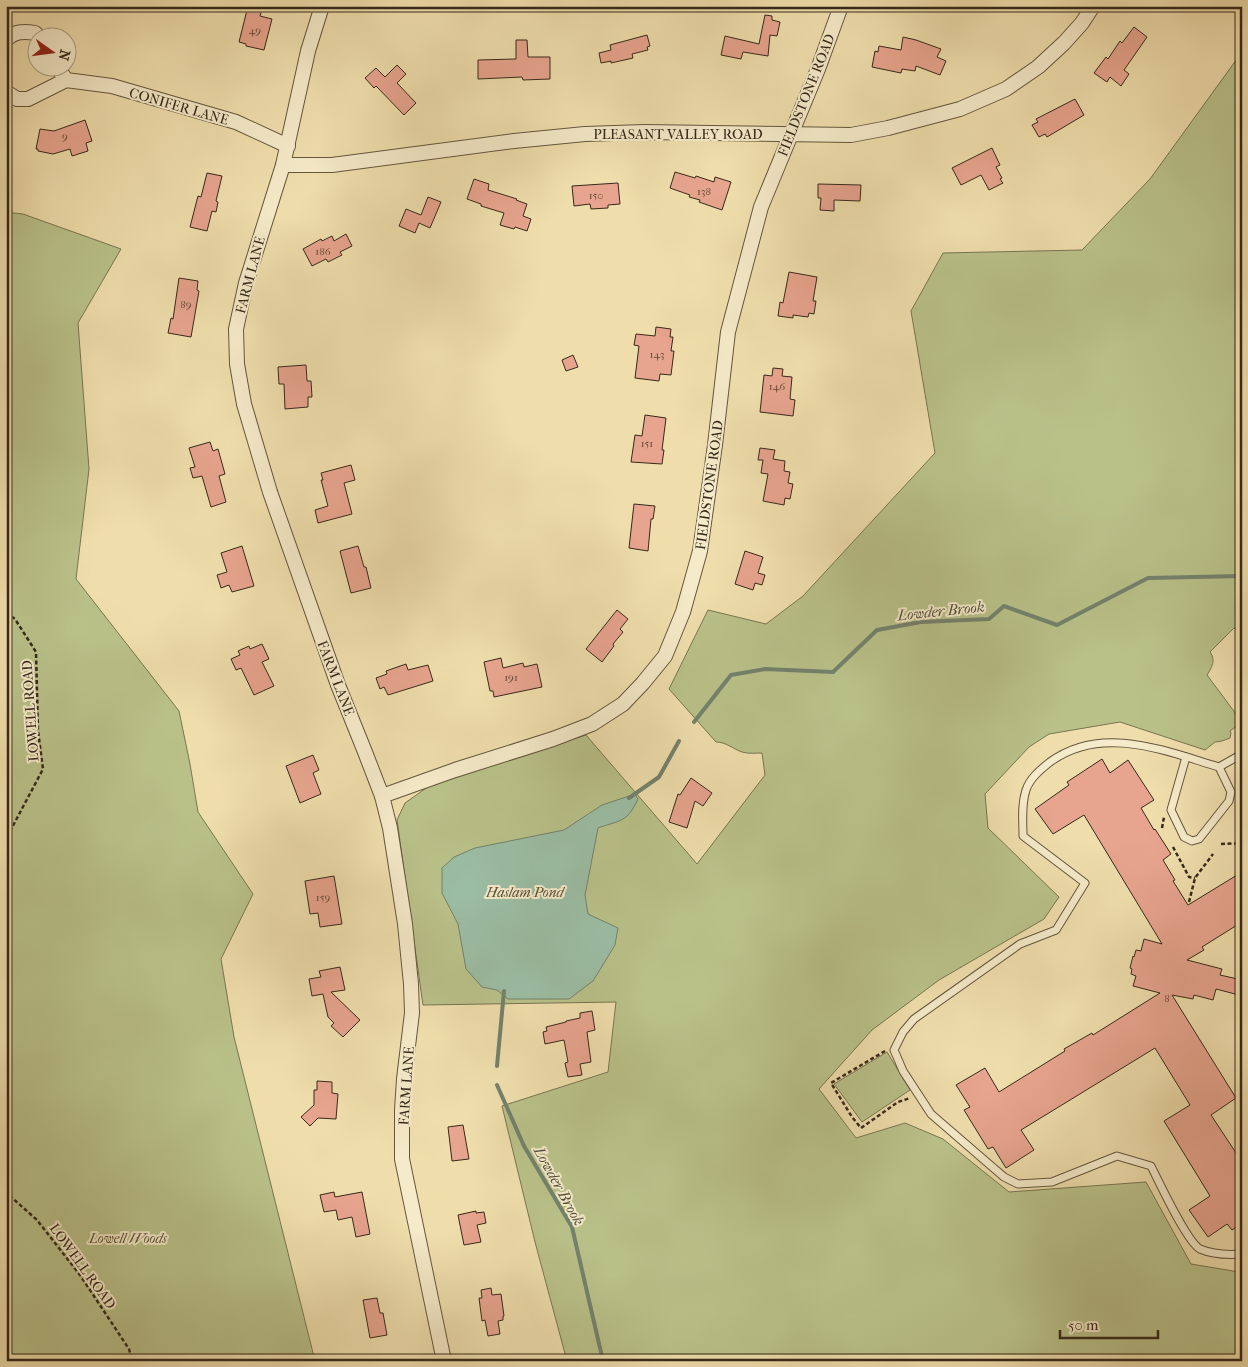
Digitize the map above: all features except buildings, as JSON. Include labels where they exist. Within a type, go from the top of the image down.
[{"type":"street","name":"FARM LANE","points":[[322,6],[308,51],[288,146],[246,283],[236,329],[237,364],[244,404],[270,492],[338,686],[382,796],[391,837],[404,924],[411,984],[412,1013],[404,1078],[402,1159],[444,1361]]},
{"type":"street","name":"FIELDSTONE ROAD","points":[[382,796],[553,739],[592,724],[623,704],[665,656],[683,612],[700,551],[728,332],[761,207],[818,69],[841,6]]},
{"type":"street","name":"PLEASANT VALLEY ROAD","points":[[283,164],[332,165],[514,141],[585,134],[644,132],[851,135],[888,128],[960,109],[1006,89],[1038,67],[1064,44],[1082,23],[1093,6]]},
{"type":"street","points":[[6,40],[11,35],[23,31],[28,32]]},
{"type":"street","name":"CONIFER LANE","points":[[66,80],[112,86],[226,119],[288,146]]},
{"type":"street","points":[[6,92],[17,99],[28,99],[66,80]]},
{"type":"lane","points":[[1242,754],[1219,767],[1148,746],[1107,742],[1061,754],[1039,771],[1030,780],[1023,801],[1023,836],[1085,883],[1056,930],[1020,944],[914,1019],[903,1032],[894,1050],[903,1071],[931,1114],[1004,1177],[1018,1184],[1052,1182],[1116,1156],[1151,1166],[1184,1230],[1198,1248],[1224,1255],[1242,1254]]},
{"type":"lane","points":[[1186,758],[1171,810],[1184,837],[1192,841],[1199,839],[1229,801],[1231,792],[1219,767]]},
{"type":"path","name":"LOWELL ROAD","points":[[6,613],[16,619],[36,652],[38,731],[43,769],[6,839]]},
{"type":"path","points":[[1221,844],[1242,844]]},
{"type":"path","points":[[1173,847],[1189,877],[1195,878]]},
{"type":"path","points":[[1189,902],[1195,878],[1213,854]]},
{"type":"path","points":[[894,1050],[886,1051],[831,1083],[861,1128],[898,1102],[919,1095]]},
{"type":"path","name":"LOWELL ROAD","points":[[6,1190],[10,1196],[37,1220],[80,1275],[129,1349],[132,1361]]},
{"type":"green space","name":"Haslam Pond","points":[[1242,52],[1242,632],[1234,628],[1210,652],[1213,661],[1207,675],[1242,722],[1230,731],[1230,738],[1215,742],[1205,750],[1120,722],[1049,734],[1029,747],[985,794],[988,828],[1059,897],[1044,919],[939,980],[872,1030],[819,1089],[856,1138],[905,1123],[943,1139],[1009,1192],[1146,1182],[1191,1264],[1239,1272],[1242,1277],[1242,1361],[567,1361],[535,1242],[502,1106],[608,1072],[616,1002],[423,1005],[397,820],[405,803],[429,786],[586,735],[697,864],[765,775],[762,753],[742,752],[726,744],[716,742],[669,689],[708,610],[766,624],[803,596],[935,453],[911,311],[943,253],[1082,250],[1150,179]]},
{"type":"green space","name":"Lowell Woods","points":[[6,212],[23,214],[121,249],[78,323],[89,469],[76,579],[179,711],[198,812],[253,894],[221,959],[234,1037],[315,1361],[6,1361]]},
{"type":"green space","points":[[887,1052],[910,1090],[862,1122],[834,1084]]},
{"type":"shaded area","points":[[635,794],[638,799],[626,817],[598,828],[585,895],[588,914],[618,928],[615,945],[593,981],[569,999],[508,999],[497,990],[482,987],[466,969],[458,924],[442,893],[442,868],[454,857],[475,848],[564,830],[602,805]]},
{"type":"waterway","name":"Lowder Brook","points":[[694,722],[731,675],[765,669],[833,672],[877,630],[921,622],[989,619],[1004,606],[1057,625],[1148,578],[1242,576]]},
{"type":"waterway","name":"Lowder Brook","points":[[629,798],[659,777],[679,741]]},
{"type":"waterway","name":"Lowder Brook","points":[[497,1066],[504,991]]},
{"type":"waterway","name":"Lowder Brook","points":[[497,1085],[524,1146],[572,1227],[603,1361]]}]
